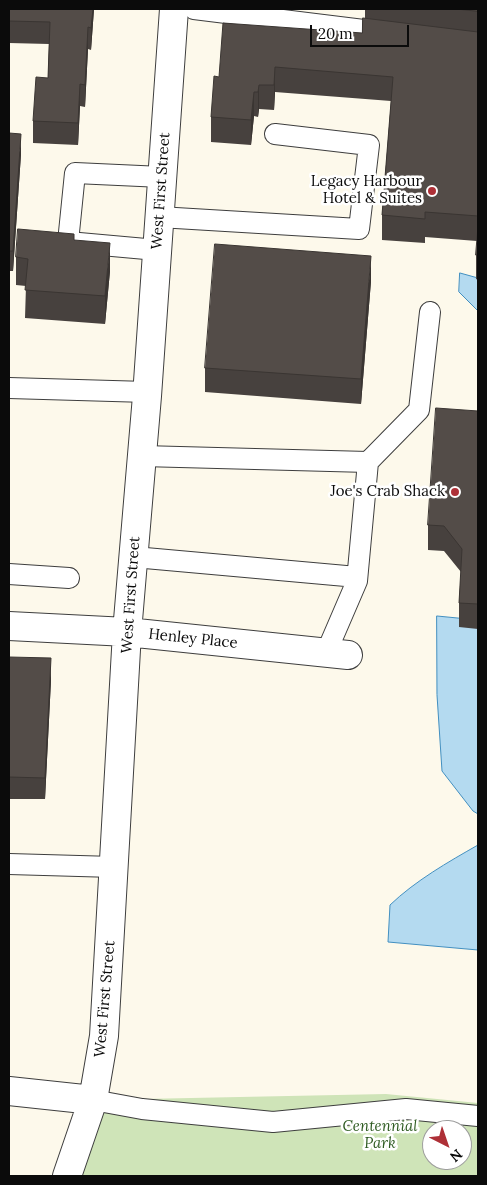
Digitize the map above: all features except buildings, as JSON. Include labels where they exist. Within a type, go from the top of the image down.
[{"type":"street","name":"West First Street","points":[[67,1176],[93,1100],[104,1036],[127,632],[147,392],[174,9]]},
{"type":"street","name":"Henley Place","points":[[9,626],[127,632],[337,654]]},
{"type":"street","points":[[9,1091],[93,1100]]},
{"type":"lane","points":[[194,9],[403,35]]},
{"type":"lane","points":[[159,217],[359,229],[368,145],[275,134]]},
{"type":"lane","points":[[157,250],[68,242],[74,174],[162,177]]},
{"type":"lane","points":[[337,654],[357,581],[368,462],[418,410],[430,312]]},
{"type":"lane","points":[[9,388],[147,392]]},
{"type":"lane","points":[[142,456],[368,462]]},
{"type":"lane","points":[[134,557],[357,577]]},
{"type":"lane","points":[[9,574],[69,578]]},
{"type":"lane","points":[[9,864],[114,867]]},
{"type":"lane","points":[[93,1100],[142,1109],[273,1122],[406,1109],[478,1116]]},
{"type":"green space","name":"Centennial Park","points":[[386,1094],[478,1103],[478,1176],[67,1176],[93,1100]]},
{"type":"water","points":[[460,273],[478,278],[478,311],[459,292]]},
{"type":"water","points":[[437,616],[478,620],[478,814],[473,811],[442,771],[437,695]]},
{"type":"water","points":[[478,845],[478,950],[388,942],[390,905],[421,880]]},
{"type":"place","name":"Legacy Harbour Hotel & Suites","points":[[432,191]]},
{"type":"place","name":"Joe's Crab Shack","points":[[455,492]]}]
